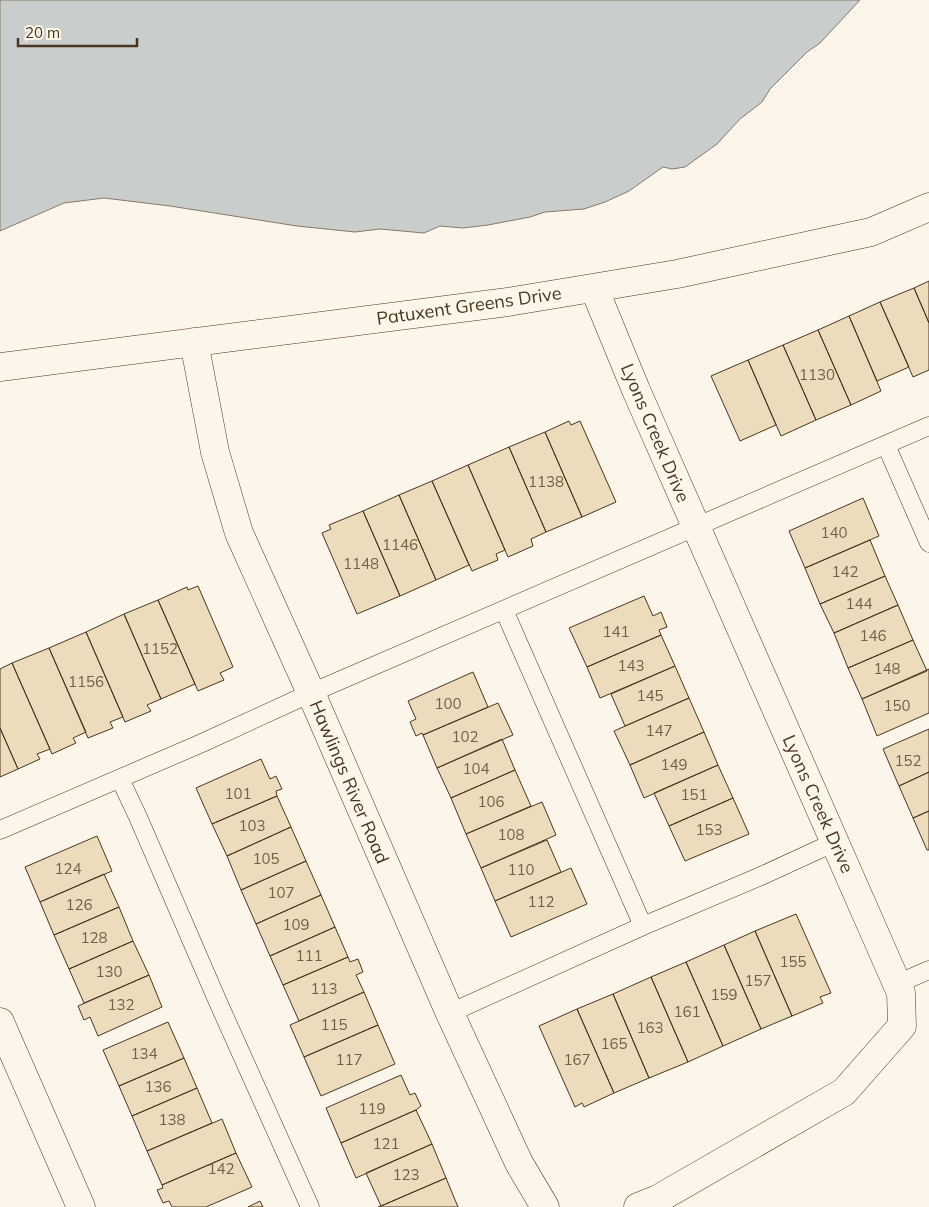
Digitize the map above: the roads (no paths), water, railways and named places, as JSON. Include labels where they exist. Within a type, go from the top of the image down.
[{"type":"street","name":"Patuxent Greens Drive","points":[[0,367],[508,302],[677,274],[871,232],[929,207]]},
{"type":"street","name":"Lyons Creek Drive","points":[[594,288],[696,528],[901,993],[902,1026],[844,1092],[658,1199],[638,1207]]},
{"type":"street","name":"Hawlings River Road","points":[[194,342],[215,452],[239,533],[450,1013],[519,1163],[545,1207]]},
{"type":"street","points":[[0,1022],[81,1207]]},
{"type":"lane","points":[[0,830],[202,743],[310,693],[929,426]]},
{"type":"lane","points":[[886,445],[929,543]]},
{"type":"lane","points":[[504,610],[644,926]]},
{"type":"lane","points":[[120,779],[310,1207]]},
{"type":"lane","points":[[450,1013],[835,842]]},
{"type":"lane","points":[[897,984],[929,970]]}]
